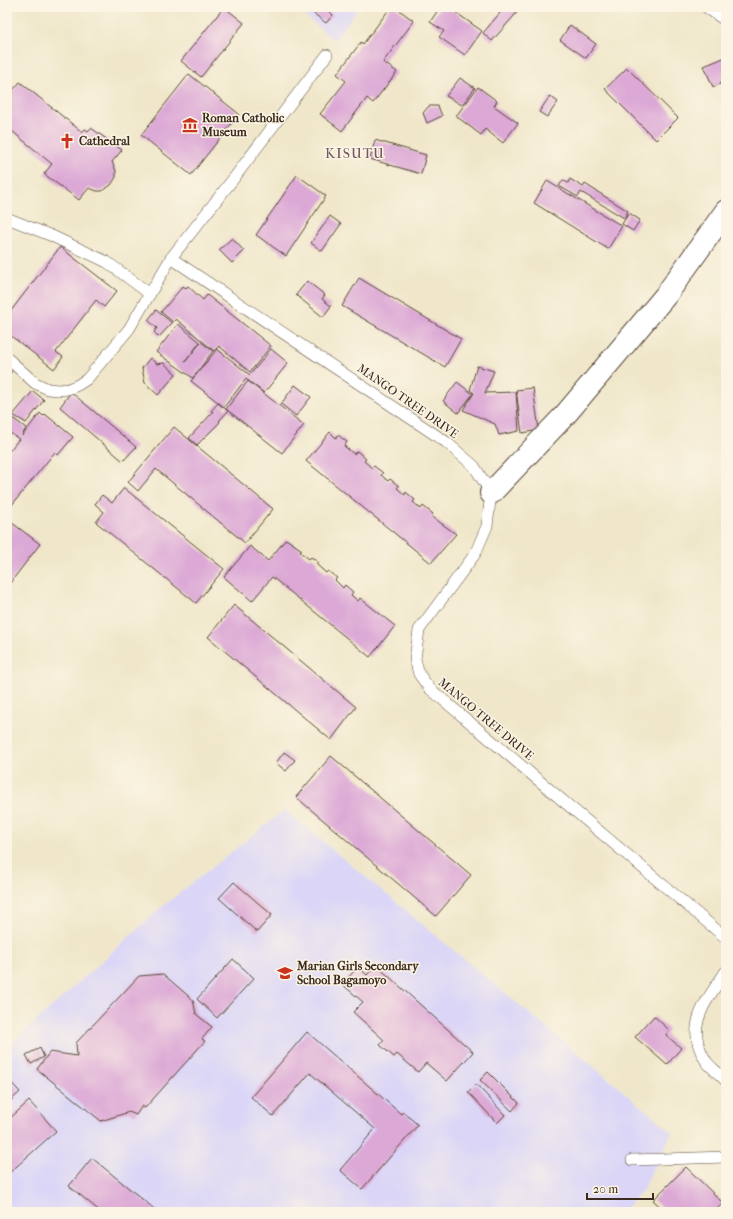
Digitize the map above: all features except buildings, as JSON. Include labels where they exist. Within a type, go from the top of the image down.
[{"type":"street","points":[[491,493],[565,415],[620,351],[666,295],[726,212]]},
{"type":"lane","points":[[706,7],[726,20]]},
{"type":"lane","points":[[7,358],[35,383],[48,388],[58,390],[78,386],[87,379],[129,329],[171,258],[234,178],[327,55]]},
{"type":"lane","points":[[7,218],[52,236],[107,262],[150,294]]},
{"type":"lane","name":"MANGO TREE DRIVE","points":[[171,258],[446,442],[474,466],[491,493],[487,526],[475,554],[419,630],[416,659],[419,674],[435,693],[726,938]]},
{"type":"lane","points":[[726,971],[699,1012],[696,1038],[706,1061],[726,1081]]},
{"type":"lane","points":[[632,1160],[726,1157]]},
{"type":"shaded area","points":[[295,7],[359,7],[334,40]]},
{"type":"shaded area","name":"Marian Girls Secondary School Bagamoyo","points":[[285,810],[672,1132],[642,1192],[622,1212],[7,1212],[7,1040],[11,1044],[163,906]]},
{"type":"place","name":"Roman Catholic Museum","points":[[190,125]]},
{"type":"place","name":"Cathedral","points":[[67,141]]},
{"type":"place","name":"Marian Girls Secondary School Bagamoyo","points":[[285,973]]},
{"type":"district","name":"KISUTU","points":[[355,153]]}]
